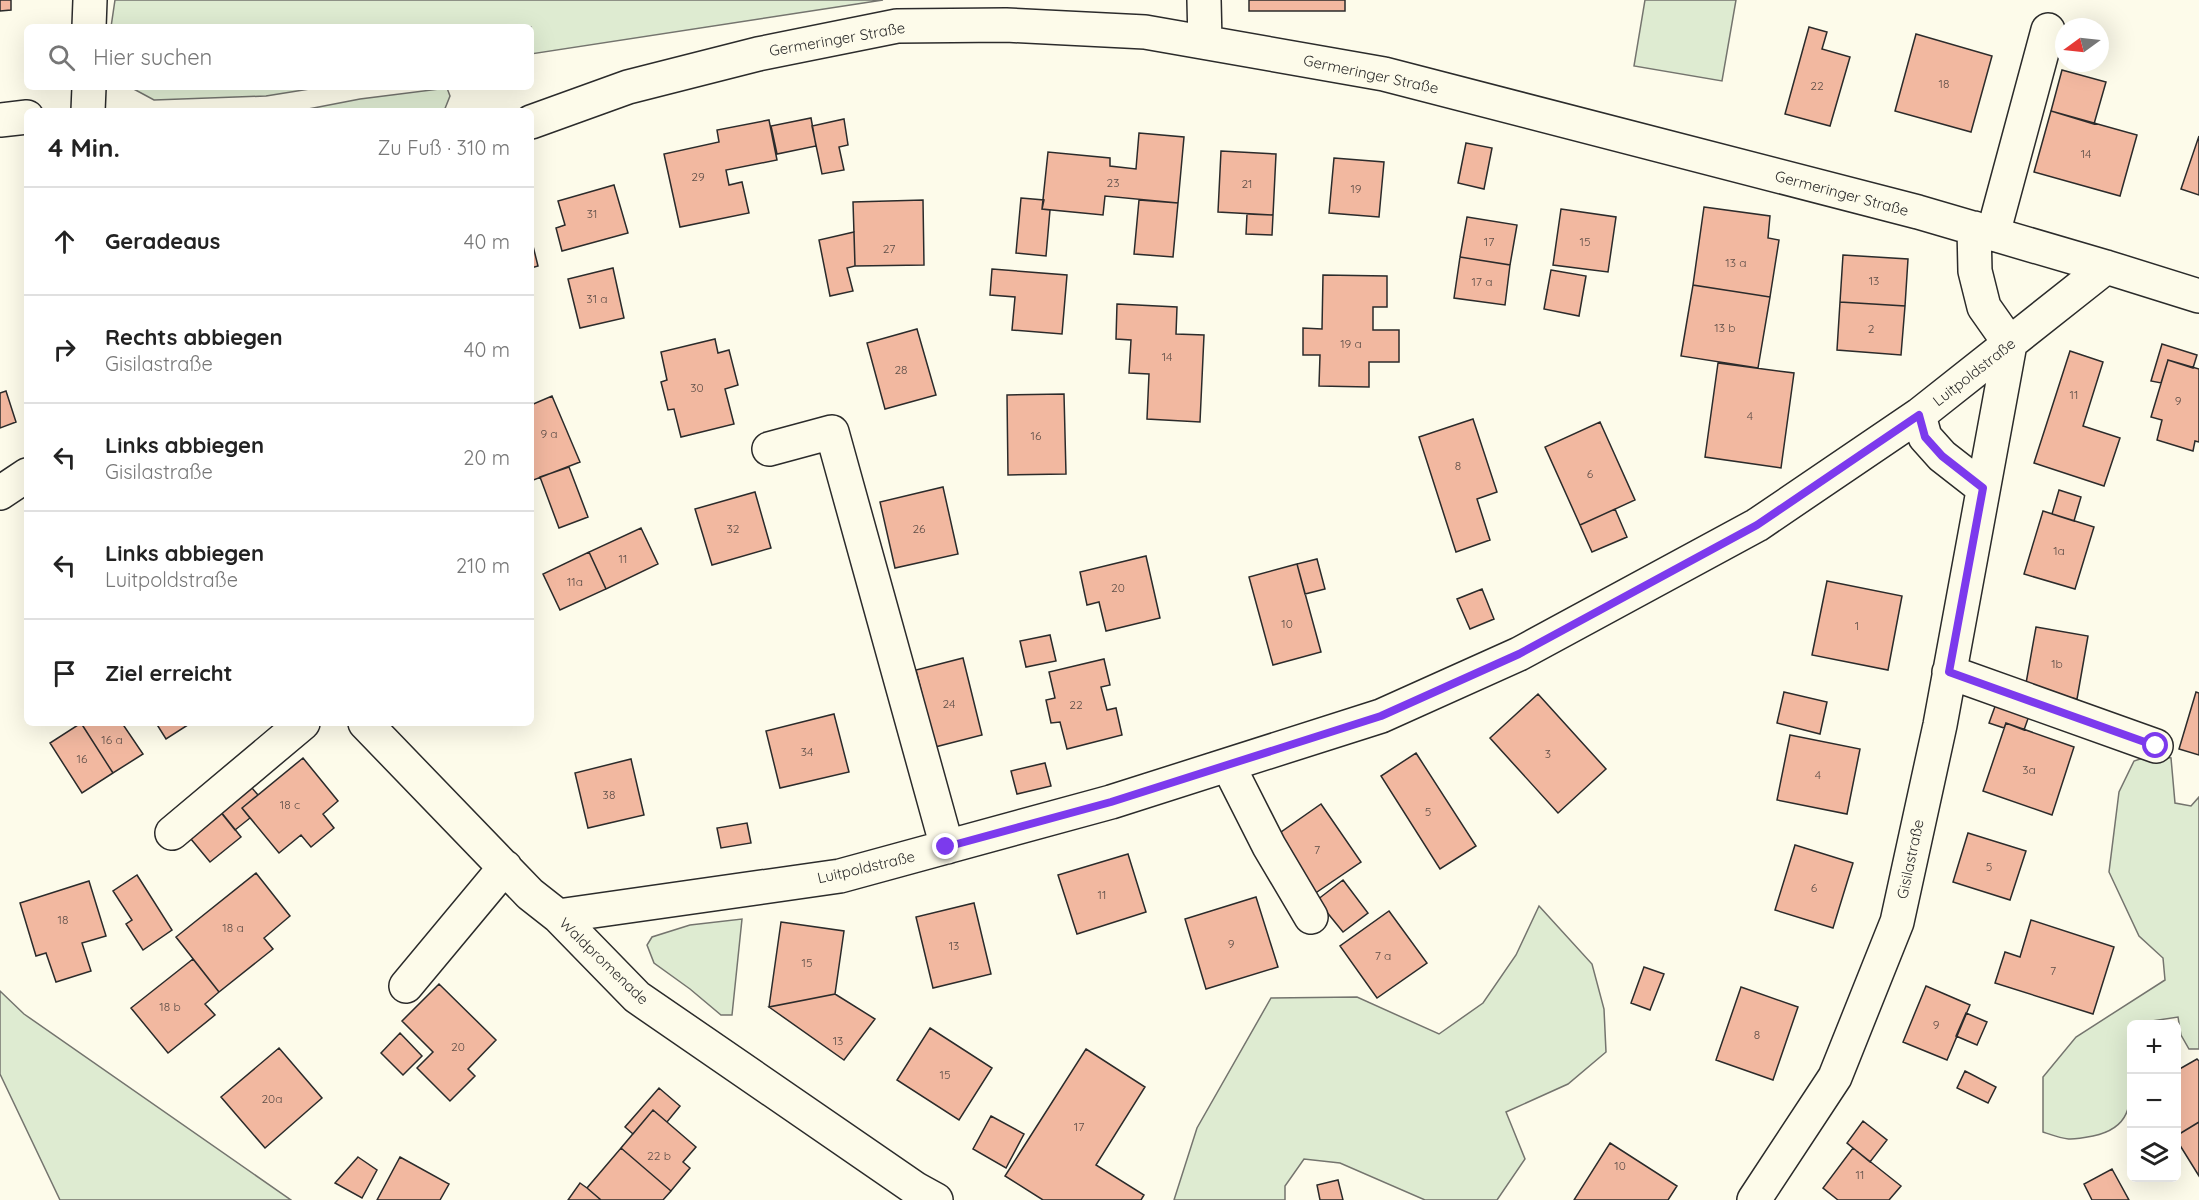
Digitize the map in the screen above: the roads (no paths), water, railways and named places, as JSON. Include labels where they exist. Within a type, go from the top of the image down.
[{"type":"street","points":[[90,0],[90,24]]},
{"type":"street","points":[[1204,0],[1205,42]]},
{"type":"street","name":"Germeringer Straße","points":[[534,121],[628,87],[758,54],[897,26],[990,13],[1145,32],[1384,74],[1983,231],[2199,296]]},
{"type":"street","points":[[2010,344],[1984,307],[1975,271],[1983,231],[2048,30]]},
{"type":"street","points":[[88,108],[89,90]]},
{"type":"street","points":[[0,120],[24,117]]},
{"type":"street","name":"Luitpoldstraße","points":[[558,916],[840,876],[1111,802],[1381,716],[1519,654],[1757,525],[1919,415],[2106,267]]},
{"type":"street","name":"Gisilastraße","points":[[1754,1200],[1835,1077],[1896,922],[1940,725],[2010,344]]},
{"type":"street","points":[[1919,415],[1925,437],[1936,450],[1983,488]]},
{"type":"street","points":[[769,449],[832,432],[946,847]]},
{"type":"street","points":[[0,493],[24,477]]},
{"type":"street","points":[[1949,672],[2156,746]]},
{"type":"street","points":[[172,833],[299,726]]},
{"type":"street","name":"Waldpromenade","points":[[368,726],[531,894],[558,916],[637,997],[916,1189],[936,1200]]},
{"type":"street","points":[[1228,765],[1269,846],[1311,917]]},
{"type":"street","points":[[406,986],[505,867]]}]
